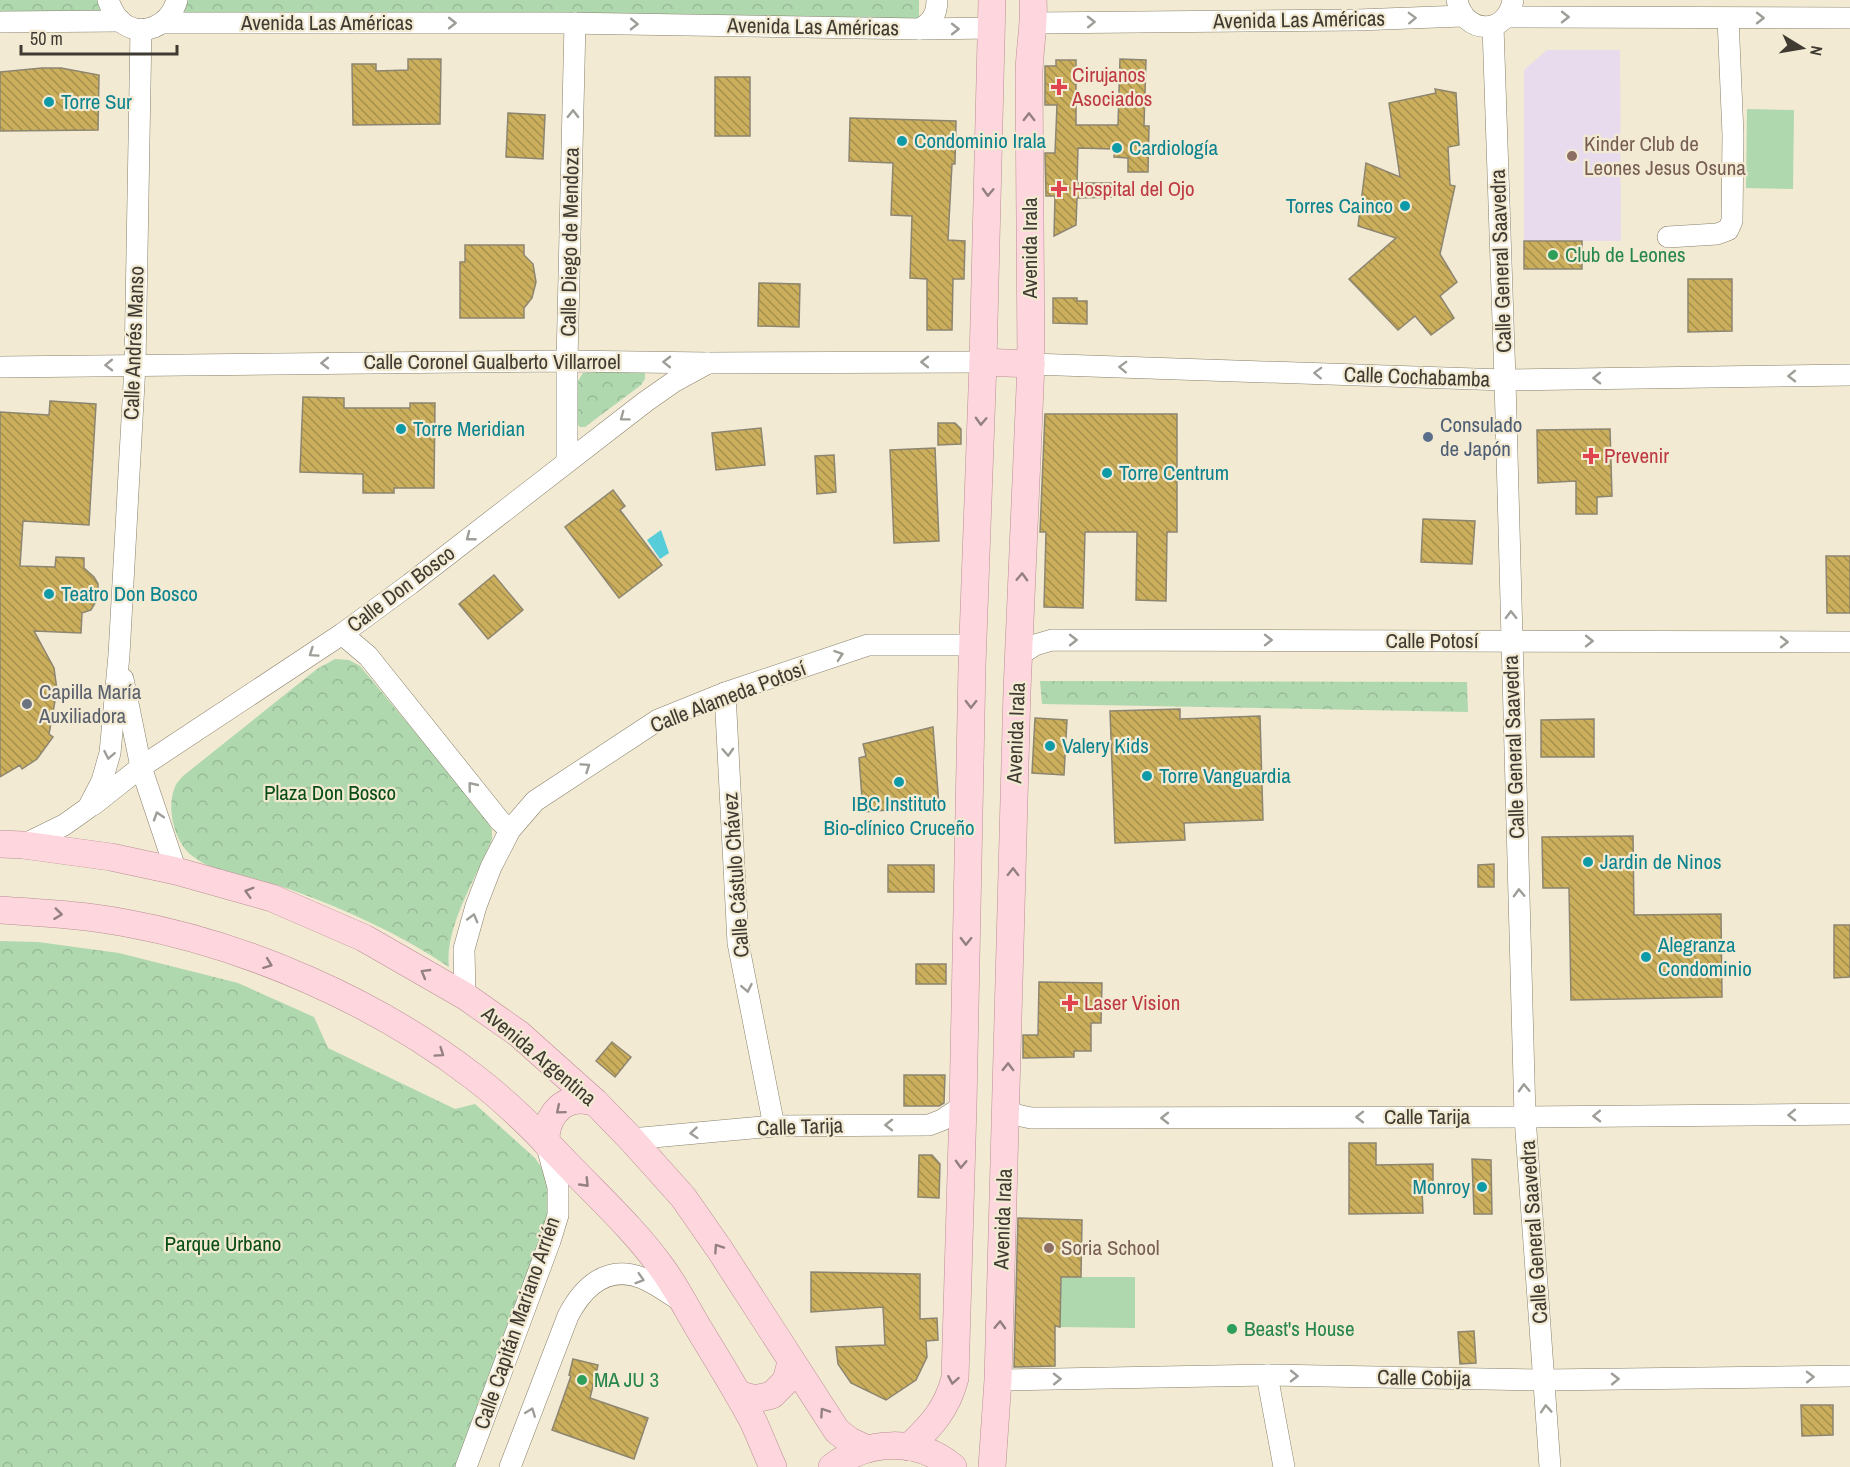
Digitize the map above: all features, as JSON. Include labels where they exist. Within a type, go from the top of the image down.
[{"type":"main road","name":"Avenida Irala","points":[[909,1447],[942,1412],[951,1394],[955,1378],[972,645],[983,362],[992,0]]},
{"type":"main road","name":"Avenida Irala","points":[[992,1467],[998,1380],[1018,656],[1031,364],[1029,64],[1033,12]]},
{"type":"main road","name":"Avenida Las Américas","points":[[992,28],[1033,12]]},
{"type":"main road","name":"Calle Cochabamba","points":[[983,362],[1031,364]]},
{"type":"main road","name":"Avenida Argentina","points":[[12,844],[111,857],[272,898],[364,938],[465,996],[519,1034],[596,1102],[682,1197],[720,1250],[837,1431],[850,1441],[867,1449]]},
{"type":"main road","points":[[0,910],[48,913],[132,924],[217,945],[271,965],[334,993],[403,1028],[474,1077],[517,1113],[622,1220],[662,1269],[738,1394],[754,1423],[773,1467]]},
{"type":"main road","points":[[546,1143],[548,1122],[560,1108],[580,1100],[596,1102]]},
{"type":"main road","points":[[738,1394],[755,1399],[772,1395],[786,1381],[791,1362]]},
{"type":"main road","points":[[832,1467],[853,1454],[884,1446],[909,1447],[928,1452],[953,1467]]},
{"type":"street","points":[[108,0],[112,11],[121,21],[141,30]]},
{"type":"street","points":[[163,23],[170,17],[177,0]]},
{"type":"street","points":[[920,29],[934,17],[937,0]]},
{"type":"street","points":[[1460,8],[1476,26],[1484,27],[1504,14],[1850,18]]},
{"type":"street","name":"Avenida Las Américas","points":[[1033,12],[1357,20],[1460,8]]},
{"type":"street","name":"Calle General Saavedra","points":[[1504,14],[1505,380],[1525,1117],[1550,1467]]},
{"type":"street","points":[[1668,237],[1717,234],[1728,230],[1732,221],[1733,135],[1728,18]]},
{"type":"street","points":[[0,22],[121,21]]},
{"type":"street","name":"Avenida Las Américas","points":[[141,30],[163,23],[575,23],[920,29],[992,28]]},
{"type":"street","name":"Calle Diego de Mendoza","points":[[567,461],[567,361],[575,23]]},
{"type":"street","name":"Calle Andrés Manso","points":[[12,844],[64,825],[88,808],[102,781],[110,753],[119,656],[135,365],[141,30]]},
{"type":"street","name":"Calle Coronel Gualberto Villarroel","points":[[0,367],[567,361],[983,362]]},
{"type":"street","name":"Calle Don Bosco","points":[[88,808],[141,767],[342,634],[411,584],[645,402],[675,381],[708,363]]},
{"type":"street","name":"Calle Cochabamba","points":[[1031,364],[1505,380],[1850,375]]},
{"type":"street","points":[[342,634],[368,656],[510,830]]},
{"type":"street","name":"Calle Potosí","points":[[1018,656],[1035,645],[1052,640],[1850,642]]},
{"type":"street","name":"Calle Alameda Potosí","points":[[465,996],[464,949],[480,896],[491,867],[510,830],[535,801],[658,720],[725,693],[868,645],[972,645]]},
{"type":"street","name":"Calle Andrés Manso","points":[[119,656],[141,767],[176,872]]},
{"type":"street","name":"Calle Cástulo Chávez","points":[[725,693],[738,943],[774,1126]]},
{"type":"street","name":"Calle Tarija","points":[[631,1139],[774,1126],[929,1125],[942,1120],[963,1106]]},
{"type":"street","name":"Calle Tarija","points":[[1007,1109],[1017,1115],[1031,1118],[1850,1114]]},
{"type":"street","name":"Calle Capitán Mariano Arrién","points":[[466,1467],[558,1215],[558,1187],[546,1143]]},
{"type":"street","name":"Calle Capitán Mariano Arrién","points":[[510,1467],[568,1316],[585,1289],[596,1281],[617,1274],[639,1277],[653,1283],[682,1302]]},
{"type":"street","points":[[1267,1375],[1284,1467]]},
{"type":"street","name":"Calle Cobija","points":[[998,1380],[1267,1375],[1544,1380],[1850,1376]]},
{"type":"shaded area","name":"Kinder Club de Leones Jesus Osuna","points":[[1547,50],[1620,50],[1621,241],[1524,241],[1524,70]]},
{"type":"green space","points":[[0,0],[102,0],[104,17],[0,16]]},
{"type":"green space","points":[[186,0],[919,0],[919,22],[184,19]]},
{"type":"green space","points":[[1747,109],[1794,110],[1793,189],[1746,188]]},
{"type":"green space","points":[[642,370],[645,379],[641,385],[585,427],[580,427],[575,422],[576,384],[583,373]]},
{"type":"green space","name":"Plaza Don Bosco","points":[[335,659],[349,660],[360,666],[483,814],[492,830],[492,839],[457,918],[449,951],[449,967],[392,933],[331,905],[277,885],[213,868],[191,855],[176,833],[172,814],[172,795],[176,784],[183,776],[317,669]]},
{"type":"green space","points":[[1040,681],[1467,682],[1468,712],[1042,704]]},
{"type":"green space","name":"Parque Urbano","points":[[0,941],[38,942],[119,953],[238,983],[314,1017],[328,1048],[455,1109],[475,1104],[535,1158],[550,1180],[556,1209],[465,1467],[0,1467]]},
{"type":"green space","points":[[1061,1277],[1135,1277],[1135,1328],[1060,1327]]},
{"type":"water","points":[[661,530],[669,553],[660,559],[647,540]]},
{"type":"building","points":[[408,59],[441,59],[440,124],[353,125],[352,64],[376,64],[376,71],[408,70]]},
{"type":"building","points":[[1120,59],[1146,60],[1144,126],[1149,126],[1148,172],[1128,172],[1128,158],[1114,157],[1115,149],[1078,148],[1077,183],[1112,183],[1112,197],[1077,198],[1076,225],[1054,236],[1055,196],[1046,196],[1045,153],[1055,153],[1057,105],[1045,105],[1045,66],[1056,66],[1056,60],[1076,60],[1076,125],[1118,125]]},
{"type":"building","name":"Torre Sur","points":[[61,68],[99,75],[98,130],[0,131],[0,72]]},
{"type":"building","points":[[715,77],[750,77],[750,136],[715,136]]},
{"type":"building","name":"Torres Cainco","points":[[1435,89],[1456,93],[1459,145],[1448,147],[1450,185],[1455,186],[1440,254],[1457,282],[1440,296],[1454,318],[1431,335],[1415,316],[1398,330],[1349,279],[1396,238],[1358,226],[1366,163],[1400,177],[1389,103],[1436,93]]},
{"type":"building","points":[[508,113],[545,115],[543,159],[506,157]]},
{"type":"building","points":[[850,118],[956,121],[955,164],[952,164],[948,240],[965,241],[964,279],[953,279],[952,330],[927,330],[927,279],[910,278],[912,216],[891,215],[893,163],[849,161]]},
{"type":"building","name":"Club de Leones","points":[[1524,241],[1582,241],[1582,269],[1524,269]]},
{"type":"building","points":[[465,245],[524,245],[524,255],[533,264],[536,282],[532,298],[524,308],[524,318],[460,318],[460,262],[465,262]]},
{"type":"building","points":[[1688,279],[1732,279],[1732,331],[1688,332]]},
{"type":"building","points":[[759,283],[800,284],[799,327],[758,326]]},
{"type":"building","points":[[1053,298],[1077,298],[1077,301],[1087,301],[1087,324],[1053,323]]},
{"type":"building","points":[[303,397],[344,398],[344,408],[410,408],[410,403],[435,403],[434,488],[394,488],[394,493],[363,493],[363,474],[300,472]]},
{"type":"building","points":[[50,401],[96,404],[89,525],[23,521],[20,566],[55,567],[56,557],[84,558],[84,568],[98,584],[98,598],[91,610],[82,613],[81,633],[34,631],[54,668],[57,690],[49,734],[53,737],[37,759],[22,769],[20,765],[0,777],[0,412],[49,415]]},
{"type":"building","name":"Torre Centrum","points":[[1045,414],[1177,414],[1177,532],[1167,532],[1166,601],[1136,600],[1137,532],[1085,532],[1083,608],[1044,607],[1046,532],[1040,532]]},
{"type":"building","points":[[938,423],[955,423],[961,429],[961,444],[938,445]]},
{"type":"building","points":[[761,428],[765,465],[716,470],[712,433]]},
{"type":"building","name":"Prevenir","points":[[1610,429],[1612,496],[1597,497],[1597,514],[1576,514],[1576,481],[1538,483],[1537,430]]},
{"type":"building","points":[[935,448],[939,541],[894,543],[890,450]]},
{"type":"building","points":[[834,455],[836,492],[817,494],[815,456]]},
{"type":"building","points":[[613,490],[625,506],[620,510],[662,565],[619,598],[565,527]]},
{"type":"building","points":[[1423,519],[1475,521],[1472,564],[1421,562]]},
{"type":"building","points":[[1826,556],[1850,556],[1850,613],[1827,613]]},
{"type":"building","points":[[494,575],[523,610],[488,639],[459,604]]},
{"type":"building","points":[[1180,709],[1180,719],[1260,716],[1263,820],[1184,823],[1185,840],[1115,843],[1110,711]]},
{"type":"building","name":"Valery Kids","points":[[1035,718],[1067,720],[1064,775],[1032,773]]},
{"type":"building","points":[[1594,719],[1594,757],[1541,757],[1541,720]]},
{"type":"building","name":"IBC Instituto Bio-clínico Cruceño","points":[[933,727],[939,806],[863,812],[859,758],[866,756],[863,744]]},
{"type":"building","name":"Alegranza Condominio","points":[[1633,836],[1634,915],[1721,914],[1722,997],[1571,1000],[1569,888],[1543,888],[1542,837]]},
{"type":"building","points":[[1494,864],[1494,887],[1478,887],[1478,865]]},
{"type":"building","points":[[888,865],[934,865],[934,892],[888,892]]},
{"type":"building","points":[[1834,925],[1850,925],[1850,977],[1834,978]]},
{"type":"building","points":[[916,964],[946,964],[946,984],[916,984]]},
{"type":"building","points":[[1039,982],[1102,983],[1101,1023],[1091,1023],[1091,1051],[1074,1051],[1074,1057],[1023,1058],[1023,1035],[1038,1035]]},
{"type":"building","points":[[612,1042],[631,1057],[615,1077],[596,1061]]},
{"type":"building","points":[[904,1075],[945,1075],[944,1103],[939,1106],[904,1106]]},
{"type":"building","points":[[1349,1143],[1376,1143],[1376,1165],[1433,1164],[1433,1188],[1422,1189],[1423,1213],[1349,1214]]},
{"type":"building","points":[[919,1155],[932,1155],[940,1164],[939,1198],[918,1197]]},
{"type":"building","name":"Monroy","points":[[1472,1159],[1491,1160],[1492,1214],[1474,1214]]},
{"type":"building","name":"Soria School","points":[[1018,1218],[1082,1220],[1081,1277],[1061,1277],[1060,1327],[1055,1326],[1055,1366],[1014,1367]]},
{"type":"building","points":[[811,1272],[920,1274],[920,1319],[937,1318],[938,1340],[926,1341],[927,1357],[916,1380],[886,1400],[851,1383],[838,1364],[836,1347],[885,1345],[883,1307],[811,1312]]},
{"type":"building","points":[[1474,1331],[1476,1363],[1460,1364],[1458,1332]]},
{"type":"building","points":[[573,1359],[598,1365],[590,1398],[648,1418],[634,1459],[552,1430],[571,1376],[569,1375]]},
{"type":"building","points":[[1801,1405],[1833,1405],[1833,1435],[1802,1436]]},
{"type":"place","name":"Cirujanos Asociados","points":[[1059,87]]},
{"type":"place","name":"Torre Sur","points":[[49,102]]},
{"type":"place","name":"Condominio Irala","points":[[902,141]]},
{"type":"place","name":"Cardiología","points":[[1117,148]]},
{"type":"place","name":"Kinder Club de Leones Jesus Osuna","points":[[1572,156]]},
{"type":"place","name":"Hospital del Ojo","points":[[1059,189]]},
{"type":"place","name":"Torres Cainco","points":[[1405,206]]},
{"type":"place","name":"Club de Leones","points":[[1553,255]]},
{"type":"place","name":"Torre Meridian","points":[[401,429]]},
{"type":"place","name":"Consulado de Japón","points":[[1428,437]]},
{"type":"place","name":"Prevenir","points":[[1591,456]]},
{"type":"place","name":"Torre Centrum","points":[[1107,473]]},
{"type":"place","name":"Teatro Don Bosco","points":[[49,594]]},
{"type":"place","name":"Capilla María Auxiliadora","points":[[27,704]]},
{"type":"place","name":"Valery Kids","points":[[1050,746]]},
{"type":"place","name":"Torre Vanguardia","points":[[1147,776]]},
{"type":"place","name":"IBC Instituto Bio-clínico Cruceño","points":[[899,782]]},
{"type":"place","name":"Jardin de Ninos","points":[[1588,862]]},
{"type":"place","name":"Alegranza Condominio","points":[[1646,957]]},
{"type":"place","name":"Laser Vision","points":[[1070,1003]]},
{"type":"place","name":"Monroy","points":[[1482,1187]]},
{"type":"place","name":"Soria School","points":[[1049,1248]]},
{"type":"place","name":"Beast's House","points":[[1232,1329]]},
{"type":"place","name":"MA JU 3","points":[[582,1380]]}]
